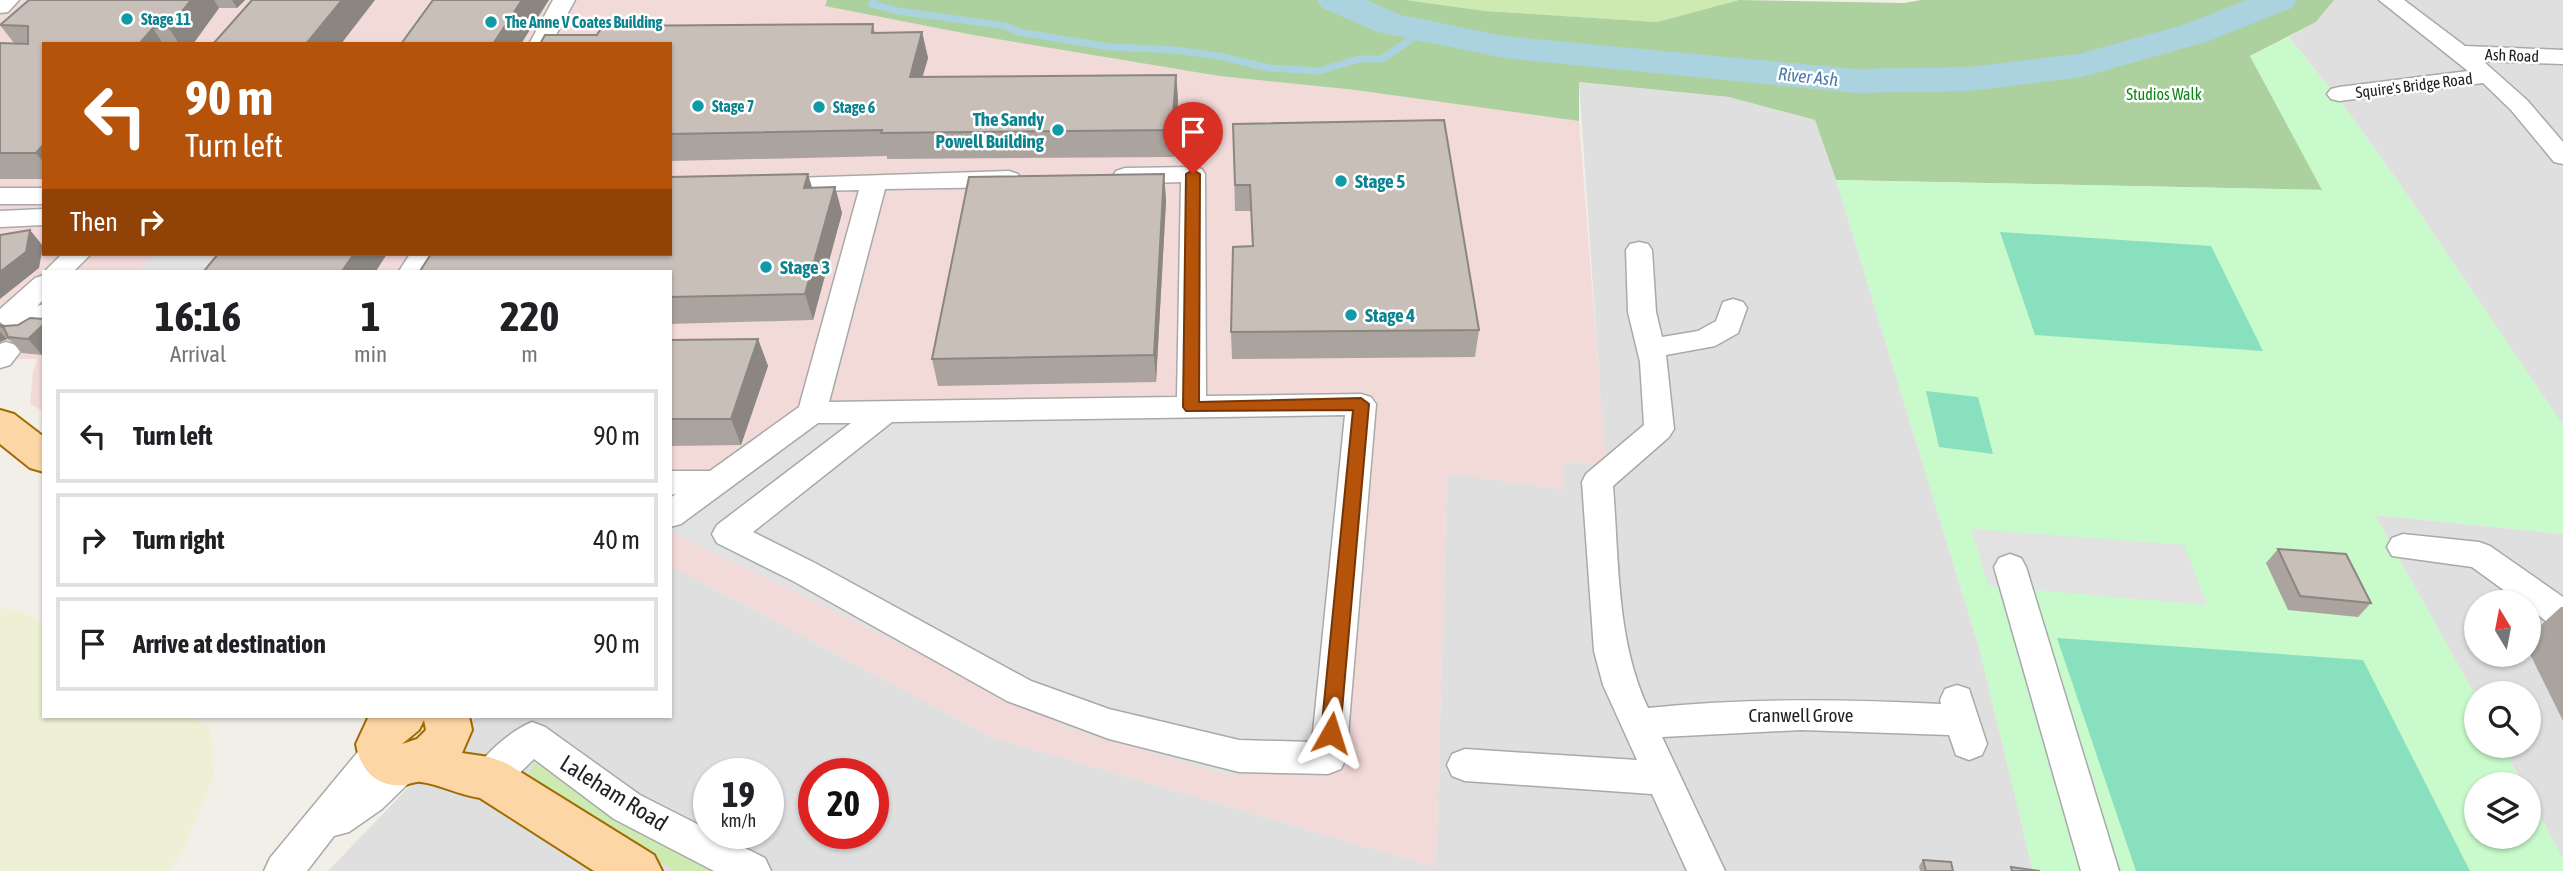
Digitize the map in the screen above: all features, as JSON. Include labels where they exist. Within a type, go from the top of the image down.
[{"type":"main road","points":[[0,424],[42,456]]},
{"type":"main road","points":[[0,463],[42,468]]},
{"type":"main road","points":[[415,732],[459,774],[489,778],[637,871]]},
{"type":"street","points":[[0,6],[8,0]]},
{"type":"street","points":[[541,42],[564,0]]},
{"type":"street","name":"Squire's Bridge Road","points":[[2390,0],[2488,75],[2519,105],[2563,157]]},
{"type":"street","name":"Ash Road","points":[[2461,53],[2563,57]]},
{"type":"street","name":"Squire's Bridge Road","points":[[2339,94],[2488,75]]},
{"type":"street","points":[[1096,177],[1193,174],[1191,407]]},
{"type":"street","points":[[752,184],[1027,178]]},
{"type":"street","points":[[812,413],[874,182]]},
{"type":"street","points":[[0,218],[22,196]]},
{"type":"street","points":[[0,218],[42,217]]},
{"type":"street","points":[[1639,250],[1643,312],[1651,348],[1659,429],[1597,482],[1611,651],[1620,685],[1706,871]]},
{"type":"street","points":[[47,270],[59,256]]},
{"type":"street","points":[[59,270],[76,256]]},
{"type":"street","points":[[83,270],[97,256]]},
{"type":"street","points":[[14,333],[42,278]]},
{"type":"street","points":[[14,333],[42,287]]},
{"type":"street","points":[[1651,348],[1705,339],[1728,326],[1732,308]]},
{"type":"street","points":[[672,514],[812,413],[1361,404],[1328,758],[1239,756],[1109,724],[1019,691],[816,578],[728,534],[884,413]]},
{"type":"street","points":[[672,483],[716,482]]},
{"type":"street","points":[[2403,547],[2479,555],[2563,615]]},
{"type":"street","points":[[2010,567],[2099,871]]},
{"type":"street","name":"Cranwell Grove","points":[[1639,724],[1704,716],[1802,713],[1963,722]]},
{"type":"street","points":[[283,871],[314,835],[369,797],[415,732]]},
{"type":"street","name":"Laleham Road","points":[[489,778],[532,738],[627,807],[752,871]]},
{"type":"street","points":[[1465,765],[1663,778]]},
{"type":"shaded area","points":[[0,0],[827,0],[825,5],[973,35],[1219,76],[1355,90],[1579,121],[1606,465],[1562,461],[1563,489],[1447,474],[1436,867],[992,737],[672,566],[672,270],[42,270],[42,411],[30,404],[33,371],[37,359],[0,359]]},
{"type":"shaded area","points":[[2334,0],[2563,0],[2563,425],[2397,180],[2344,106],[2289,37],[2316,22]]},
{"type":"shaded area","points":[[1579,82],[1729,97],[1815,120],[1836,180],[1980,651],[2033,871],[328,871],[475,718],[672,718],[672,566],[992,737],[1436,867],[1447,473],[1562,489],[1562,461],[1605,465]]},
{"type":"shaded area","points":[[152,256],[223,256],[212,270],[139,270]]},
{"type":"shaded area","points":[[1373,396],[1340,762],[1230,776],[1068,728],[672,532],[672,526],[838,406]]},
{"type":"shaded area","points":[[2375,515],[2563,534],[2563,859],[2541,818],[2541,772],[2516,772],[2509,758],[2541,758],[2541,681],[2467,681]]},
{"type":"shaded area","points":[[1971,529],[2184,545],[2207,605],[1989,586]]},
{"type":"green space","name":"Studios Walk","points":[[827,0],[1406,0],[1485,11],[1657,22],[1739,0],[1904,3],[1921,0],[2334,0],[2316,22],[2250,56],[2323,190],[1836,180],[1815,120],[1729,97],[1579,82],[1579,121],[1355,90],[1219,76],[973,35],[825,6]]},
{"type":"green space","points":[[1406,0],[1739,0],[1657,22],[1485,11]]},
{"type":"green space","points":[[2289,37],[2344,106],[2397,180],[2563,425],[2563,534],[2375,515],[2467,681],[2464,681],[2464,758],[2509,758],[2516,772],[2464,772],[2464,849],[2541,849],[2541,818],[2563,859],[2563,871],[2033,871],[1980,651],[1836,180],[2322,190],[2250,56]]},
{"type":"green space","points":[[2000,232],[2211,246],[2263,351],[2035,335]]},
{"type":"green space","points":[[1926,391],[1978,397],[1993,454],[1939,447]]},
{"type":"green space","points":[[0,608],[23,612],[42,623],[42,718],[195,718],[210,727],[214,776],[182,853],[169,871],[0,871]]},
{"type":"green space","points":[[2057,638],[2363,660],[2470,871],[2136,871]]},
{"type":"green space","points":[[541,763],[716,871],[676,871],[603,829],[529,776],[532,766]]},
{"type":"building","points":[[29,0],[191,0],[169,28],[153,28],[141,42],[42,42],[42,146],[36,153],[0,153],[0,43],[28,44],[28,26],[0,25]]},
{"type":"building","points":[[252,0],[342,0],[308,42],[215,42]]},
{"type":"building","name":"The Anne V Coates Building","points":[[433,0],[522,0],[494,42],[402,42]]},
{"type":"building","points":[[873,24],[872,33],[922,32],[910,77],[1176,75],[1172,130],[881,133],[882,130],[672,134],[672,42],[541,42],[545,35],[597,35],[602,26]]},
{"type":"building","points":[[1444,120],[1479,330],[1231,332],[1233,247],[1253,246],[1250,185],[1235,185],[1233,124]]},
{"type":"building","points":[[808,174],[804,188],[835,187],[805,294],[672,297],[672,270],[421,270],[430,256],[672,256],[672,177]]},
{"type":"building","points":[[1164,174],[1154,355],[932,359],[969,177]]},
{"type":"building","points":[[30,230],[26,252],[0,272],[0,235]]},
{"type":"building","points":[[216,256],[353,256],[343,270],[205,270]]},
{"type":"building","points":[[30,318],[42,319],[42,326],[28,339],[8,337],[0,326],[18,325]]},
{"type":"building","points":[[758,339],[731,419],[672,419],[672,340]]},
{"type":"building","points":[[2278,549],[2346,554],[2371,603],[2300,596]]},
{"type":"building","points":[[1923,860],[1951,862],[1953,871],[1926,871]]},
{"type":"building","points":[[2011,867],[2040,871],[2012,871]]},
{"type":"waterway","points":[[874,0],[872,4],[898,11],[1006,26],[1018,32],[1109,47],[1175,50],[1219,56],[1269,68],[1319,71],[1359,59],[1382,59],[1423,31]]},
{"type":"waterway","name":"River Ash","points":[[1335,0],[1391,24],[1504,47],[1856,81],[1968,79],[2082,65],[2196,33],[2279,0]]},
{"type":"place","name":"Stage 11","points":[[127,19]]},
{"type":"place","name":"The Anne V Coates Building","points":[[491,22]]},
{"type":"place","name":"Stage 7","points":[[698,106]]},
{"type":"place","name":"Stage 6","points":[[819,107]]},
{"type":"place","name":"The Sandy Powell Building","points":[[1058,130]]},
{"type":"place","name":"Stage 5","points":[[1341,181]]},
{"type":"place","name":"Stage 3","points":[[766,267]]},
{"type":"place","name":"Stage 4","points":[[1351,315]]},
{"type":"route","points":[[1193,174],[1191,407],[1361,404],[1331,733]]}]
